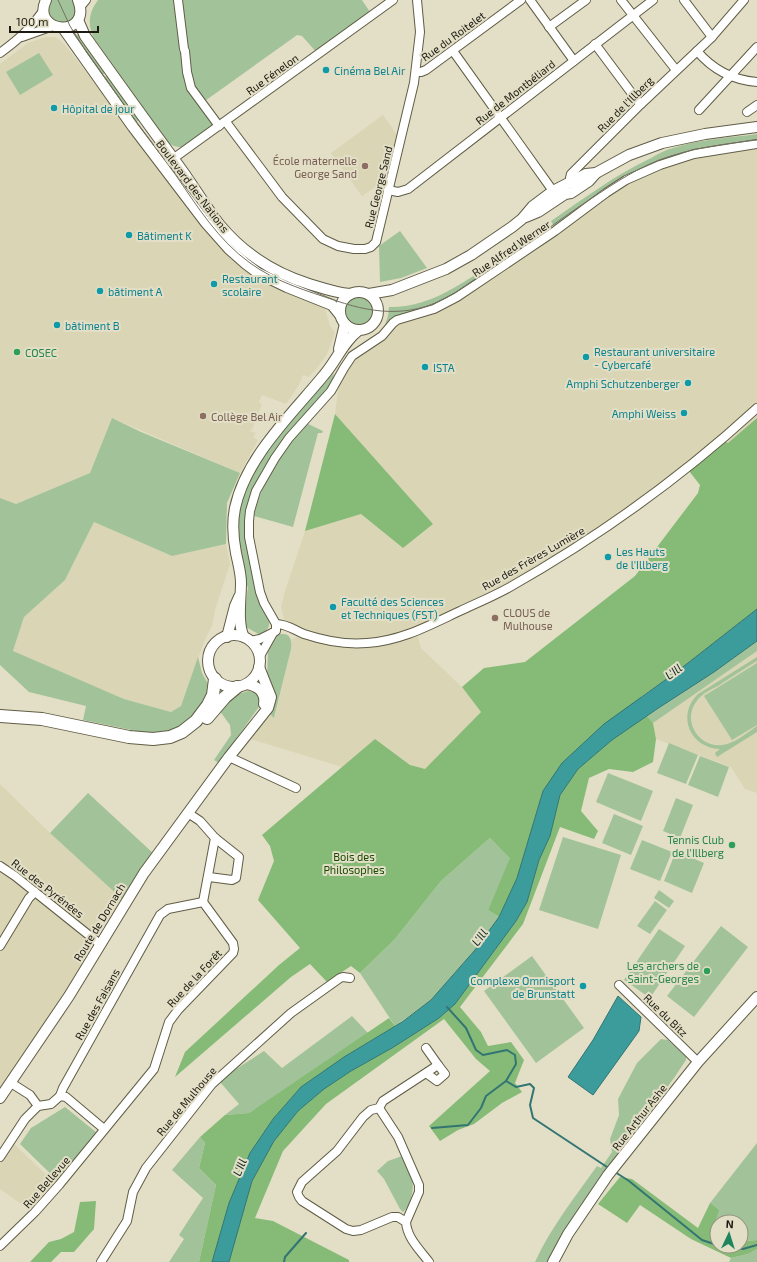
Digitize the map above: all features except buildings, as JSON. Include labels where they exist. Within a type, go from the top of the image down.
[{"type":"highway","points":[[182,732],[196,721],[208,705],[213,695],[215,679]]},
{"type":"highway","points":[[0,716],[42,719],[145,738],[170,737],[198,727],[230,692],[242,685]]},
{"type":"main road","points":[[43,11],[46,0]]},
{"type":"main road","points":[[58,27],[73,25],[78,20],[82,2]]},
{"type":"main road","name":"Boulevard des Nations","points":[[43,11],[46,20],[58,27],[215,234],[237,257],[258,273],[278,283],[332,305],[343,320]]},
{"type":"main road","name":"Boulevard des Nations","points":[[78,20],[85,36],[220,224],[237,243],[255,258],[276,271],[300,281],[350,294]]},
{"type":"main road","points":[[336,358],[343,320],[340,309],[342,303],[350,294],[360,292],[369,294],[392,290],[446,269],[471,255],[522,219],[538,212],[565,194],[571,193],[589,181],[596,173],[630,155],[662,143],[705,134],[757,127]]},
{"type":"main road","points":[[522,219],[534,206],[553,191],[586,174],[596,173]]},
{"type":"main road","points":[[565,194],[571,181]]},
{"type":"main road","points":[[378,307],[392,290]]},
{"type":"main road","points":[[242,685],[255,677],[259,667],[260,656],[240,629],[241,582],[233,531],[235,507],[246,478],[276,431],[324,376],[350,337],[359,330],[370,327],[375,322],[378,316],[378,307],[369,294]]},
{"type":"main road","points":[[343,320],[352,328],[359,330]]},
{"type":"main road","points":[[227,637],[235,606],[240,595]]},
{"type":"main road","points":[[246,639],[238,636],[227,637],[218,642],[210,653],[208,661],[209,667],[215,679],[221,684],[229,687],[242,685],[257,687],[264,697],[263,707],[255,723]]},
{"type":"main road","points":[[255,723],[268,708],[270,702],[269,693],[259,667]]},
{"type":"main road","name":"Route de Dornach","points":[[0,1098],[69,996],[144,873],[255,723]]},
{"type":"main road","name":"Rue Arthur Ashe","points":[[553,1262],[568,1234],[608,1175],[698,1062],[757,997]]},
{"type":"street","name":"Rue George Sand","points":[[178,0],[187,72],[192,88],[282,197],[323,239],[338,246],[354,249],[365,249],[371,247],[376,242],[416,72],[420,32],[417,0]]},
{"type":"street","name":"Rue Fénelon","points":[[163,166],[393,0]]},
{"type":"street","name":"Rue du Roitelet","points":[[416,72],[426,70],[521,0]]},
{"type":"street","points":[[530,0],[574,61]]},
{"type":"street","points":[[549,27],[586,0]]},
{"type":"street","points":[[621,0],[676,70]]},
{"type":"street","name":"Rue de Montbéliard","points":[[388,190],[398,192],[408,189],[653,0]]},
{"type":"street","points":[[684,0],[712,37]]},
{"type":"street","name":"Rue de l'Illberg","points":[[571,181],[571,174],[641,104],[712,37],[744,0]]},
{"type":"street","points":[[0,53],[21,38],[43,11]]},
{"type":"street","points":[[21,38],[58,27]]},
{"type":"street","points":[[595,44],[641,104]]},
{"type":"street","points":[[699,110],[757,47]]},
{"type":"street","points":[[453,51],[553,191]]},
{"type":"street","points":[[697,51],[711,65],[730,77],[757,82]]},
{"type":"street","points":[[746,112],[757,105]]},
{"type":"street","name":"Rue Alfred Werner","points":[[275,629],[272,615],[264,604],[254,568],[249,537],[249,516],[252,502],[262,480],[289,438],[331,391],[352,356],[382,336],[393,323],[403,318],[422,314],[445,304],[568,222],[606,193],[626,180],[673,160],[694,154],[757,144]]},
{"type":"street","name":"Rue des Frères Lumière","points":[[275,629],[283,624],[303,633],[322,639],[345,644],[355,644],[400,638],[430,625],[509,588],[595,534],[671,481],[757,408]]},
{"type":"street","points":[[246,639],[260,639],[275,629]]},
{"type":"street","points":[[260,656],[275,629]]},
{"type":"street","points":[[227,760],[296,788]]},
{"type":"street","points":[[188,813],[200,821],[216,838],[239,857],[236,878],[232,880],[209,877]]},
{"type":"street","points":[[203,902],[216,838]]},
{"type":"street","name":"Rue des Pyrénées","points":[[0,866],[15,876],[100,944]]},
{"type":"street","points":[[0,946],[29,898],[35,892]]},
{"type":"street","name":"Rue des Faisans","points":[[60,1096],[160,915],[168,909],[203,902]]},
{"type":"street","name":"Rue de la Forêt","points":[[104,1129],[154,1069],[169,1022],[178,1010],[233,953],[233,943],[203,902]]},
{"type":"street","name":"Rue de Mulhouse","points":[[101,1262],[127,1221],[133,1192],[146,1168],[212,1084],[291,1013],[340,978],[350,978]]},
{"type":"street","name":"Rue du Bitz","points":[[619,985],[698,1062]]},
{"type":"street","points":[[426,1048],[445,1074],[437,1081],[426,1074]]},
{"type":"street","points":[[406,1222],[398,1217],[392,1217],[361,1230],[353,1231],[346,1229],[302,1201],[297,1192],[302,1182],[337,1151],[363,1117],[371,1110],[379,1108],[383,1101],[438,1065]]},
{"type":"street","points":[[11,1083],[30,1095],[38,1106]]},
{"type":"street","points":[[0,1157],[24,1119],[38,1106],[51,1104],[60,1096],[66,1097],[104,1129]]},
{"type":"street","points":[[379,1108],[398,1137],[420,1185],[419,1192],[406,1222],[409,1236],[429,1262]]},
{"type":"street","name":"Rue Bellevue","points":[[0,1246],[35,1212],[104,1129]]},
{"type":"shaded area","points":[[45,37],[56,37],[66,46],[208,233],[235,261],[272,284],[325,309],[330,326],[335,333],[327,354],[309,377],[303,375],[299,385],[286,404],[262,395],[259,402],[262,404],[252,430],[251,429],[250,431],[256,433],[253,437],[258,440],[240,473],[112,418],[90,473],[16,504],[0,498],[0,64],[28,43]]},
{"type":"shaded area","name":"École maternelle George Sand","points":[[383,115],[397,135],[387,179],[362,196],[331,153]]},
{"type":"shaded area","points":[[757,148],[757,418],[728,443],[591,533],[503,586],[415,628],[421,648],[462,687],[481,712],[425,770],[410,765],[375,739],[342,767],[251,739],[270,714],[275,717],[291,649],[291,639],[315,632],[284,620],[281,607],[305,531],[361,514],[403,548],[433,524],[335,414],[339,384],[352,360],[388,337],[398,324],[433,314],[455,304],[617,190],[639,177],[696,156]]},
{"type":"shaded area","points":[[94,522],[172,556],[226,544],[230,564],[215,610],[212,626],[204,642],[181,706],[171,712],[124,699],[13,652],[24,617],[65,580]]},
{"type":"shaded area","points":[[757,651],[757,793],[745,789],[731,767],[656,739],[653,723]]},
{"type":"shaded area","points":[[0,784],[50,833],[122,899],[89,947],[77,978],[0,1090]]},
{"type":"shaded area","points":[[13,1143],[56,1184],[30,1210],[0,1189],[0,1162]]},
{"type":"green space","points":[[51,0],[72,0],[75,6],[73,17],[64,23],[59,23],[53,19],[48,13]]},
{"type":"green space","points":[[98,0],[362,0],[372,15],[318,54],[302,36],[297,35],[202,103],[219,126],[188,149],[168,143],[94,38],[90,28],[90,18]]},
{"type":"green space","points":[[81,32],[108,71],[99,77],[73,38]]},
{"type":"green space","points":[[39,53],[53,75],[20,95],[6,72]]},
{"type":"green space","points":[[108,75],[140,120],[135,122],[104,78]]},
{"type":"green space","points":[[757,134],[757,141],[646,169],[555,228],[551,221],[612,180],[664,151],[683,145],[715,139]]},
{"type":"green space","points":[[548,224],[551,228],[513,255],[510,250]]},
{"type":"green space","points":[[400,231],[427,268],[401,278],[380,282],[379,246]]},
{"type":"green space","points":[[507,253],[511,259],[451,299],[387,326],[385,325],[389,307],[406,306],[437,297],[466,281]]},
{"type":"green space","points":[[358,296],[368,301],[373,311],[368,321],[358,326],[348,321],[343,311],[348,301]]},
{"type":"green space","points":[[334,373],[332,386],[302,417],[247,513],[269,618],[268,628],[260,635],[246,627],[244,619],[248,587],[246,585],[238,542],[238,517],[243,494],[257,466],[282,429]]},
{"type":"green space","points":[[335,414],[433,524],[403,548],[361,514],[305,531]]},
{"type":"green space","points":[[112,418],[141,432],[240,473],[227,503],[226,544],[172,556],[94,522],[65,580],[24,617],[13,651],[124,699],[171,712],[181,706],[198,657],[202,673],[208,684],[207,696],[189,722],[173,730],[151,734],[83,720],[86,706],[29,692],[0,665],[0,498],[16,504],[90,473]]},
{"type":"green space","name":"Bois des Philosophes","points":[[757,418],[757,609],[679,670],[642,696],[543,791],[517,878],[499,917],[488,910],[510,858],[490,838],[441,881],[395,939],[360,973],[351,966],[327,982],[310,964],[291,977],[175,1077],[185,1052],[279,965],[300,948],[258,900],[274,861],[270,846],[262,835],[375,739],[410,765],[425,769],[481,712],[462,687],[484,668],[525,662],[635,576],[698,493],[700,485],[689,471],[723,441],[728,443]]},
{"type":"green space","points":[[306,423],[323,431],[322,433],[318,433],[293,527],[254,516],[257,503],[268,478],[282,455]]},
{"type":"green space","points":[[281,634],[289,636],[291,649],[274,718],[270,714],[257,732],[270,708],[267,678],[268,650],[275,637]]},
{"type":"green space","points":[[757,641],[757,651],[653,723],[647,716],[714,672]]},
{"type":"green space","points":[[757,657],[757,661],[703,694],[692,709],[692,725],[695,732],[700,738],[714,745],[731,743],[757,726],[757,732],[717,757],[715,753],[720,749],[701,743],[694,737],[690,729],[687,720],[691,702],[698,694]]},
{"type":"green space","points":[[757,663],[757,725],[732,740],[704,696]]},
{"type":"green space","points":[[248,691],[259,693],[261,704],[219,763],[214,760],[231,735],[230,725],[219,710],[236,695]]},
{"type":"green space","points":[[647,716],[653,723],[656,739],[653,762],[633,772],[609,769],[589,778],[581,811],[598,831],[594,839],[560,827],[523,924],[460,1007],[481,1032],[488,1046],[511,1042],[524,1060],[515,1083],[522,1092],[502,1103],[474,1124],[458,1130],[440,1141],[429,1126],[490,1071],[476,1059],[444,1019],[326,1104],[283,1151],[255,1218],[273,1221],[349,1260],[349,1262],[229,1262],[252,1181],[274,1141],[298,1111],[324,1089],[439,1018],[455,1004],[516,921],[527,902],[539,860],[550,836],[560,795],[578,769],[612,740]]},
{"type":"green space","points":[[669,743],[698,755],[686,784],[657,773]]},
{"type":"green space","points":[[700,756],[729,767],[718,797],[688,785]]},
{"type":"green space","points":[[608,773],[653,791],[641,821],[596,802]]},
{"type":"green space","points":[[88,793],[154,854],[122,899],[50,833]]},
{"type":"green space","points":[[676,798],[693,805],[680,838],[663,831]]},
{"type":"green space","points":[[614,814],[643,826],[631,855],[602,843]]},
{"type":"green space","points":[[563,837],[621,855],[598,929],[539,910]]},
{"type":"green space","points":[[490,838],[511,858],[488,910],[499,917],[475,950],[431,1000],[395,1026],[360,973],[395,939],[441,881]]},
{"type":"green space","points":[[642,840],[672,852],[660,881],[630,869]]},
{"type":"green space","points":[[676,851],[704,863],[692,893],[664,881]]},
{"type":"green space","points":[[659,890],[674,901],[669,908],[654,898]]},
{"type":"green space","points":[[655,901],[667,910],[650,934],[637,926]]},
{"type":"green space","name":"Les archers de Saint-Georges","points":[[721,926],[748,947],[694,1017],[667,996]]},
{"type":"green space","points":[[659,929],[685,946],[650,998],[624,980]]},
{"type":"green space","points":[[532,956],[584,1028],[536,1063],[484,991]]},
{"type":"green space","points":[[352,1016],[368,1033],[249,1113],[225,1115],[239,1104],[220,1082],[233,1071],[264,1051],[282,1068]]},
{"type":"green space","points":[[389,1018],[395,1026],[344,1057],[301,1087],[273,1119],[250,1153],[229,1203],[212,1262],[199,1262],[216,1185],[199,1168],[205,1143],[200,1137],[225,1115],[249,1113]]},
{"type":"green space","points":[[661,1039],[668,1040],[686,1057],[686,1060],[575,1214],[547,1262],[535,1262],[548,1237],[572,1201],[597,1166],[601,1168],[612,1152],[610,1139],[619,1115],[618,1099],[637,1063]]},
{"type":"green space","points":[[65,1107],[97,1133],[58,1181],[20,1144],[31,1128]]},
{"type":"green space","points":[[200,1137],[205,1143],[199,1168],[216,1185],[199,1262],[169,1262],[184,1239],[179,1235],[203,1198],[172,1170]]},
{"type":"green space","points":[[757,1143],[757,1240],[749,1241],[749,1214],[713,1214],[710,1203]]},
{"type":"green space","points":[[402,1156],[413,1183],[409,1204],[403,1212],[384,1179],[377,1171],[388,1161]]},
{"type":"green space","points":[[620,1177],[632,1179],[698,1228],[710,1203],[719,1210],[718,1214],[709,1214],[709,1248],[691,1239],[640,1205],[627,1223],[598,1204]]},
{"type":"green space","points":[[96,1201],[94,1229],[74,1252],[61,1252],[51,1262],[30,1262],[49,1242],[61,1239],[74,1232],[80,1202]]},
{"type":"green space","points":[[757,1240],[757,1249],[749,1253],[749,1241]]},
{"type":"green space","points":[[757,1249],[757,1262],[729,1262],[731,1258],[749,1253]]},
{"type":"green space","points":[[723,1254],[748,1254],[731,1258]]},
{"type":"water","name":"L'Ill","points":[[757,609],[757,641],[714,672],[612,740],[578,769],[560,795],[550,836],[539,860],[527,902],[516,921],[455,1004],[439,1018],[324,1089],[298,1111],[274,1141],[252,1181],[229,1262],[212,1262],[229,1203],[250,1153],[273,1119],[301,1087],[344,1057],[402,1022],[431,1000],[475,950],[499,917],[517,878],[543,791],[562,763],[604,724],[679,670]]},
{"type":"water","points":[[618,996],[641,1017],[639,1031],[593,1095],[568,1077],[593,1040]]},
{"type":"waterway","points":[[432,1128],[468,1125],[481,1108],[486,1096],[506,1081],[516,1064],[515,1055],[507,1050],[483,1055],[476,1050],[466,1028],[447,1007]]},
{"type":"waterway","points":[[506,1081],[516,1087],[530,1084],[534,1088],[530,1105],[533,1118],[610,1169]]},
{"type":"waterway","points":[[615,1172],[629,1181],[702,1240],[709,1242]]},
{"type":"waterway","points":[[284,1262],[285,1257],[306,1233]]},
{"type":"waterway","points":[[749,1247],[757,1245]]},
{"type":"tram line","points":[[58,0],[70,26],[87,53],[200,210],[228,244],[238,254],[270,276],[303,290],[352,306],[382,311],[410,310],[425,307],[453,294],[469,284],[580,206],[638,169],[659,160],[695,149],[757,140]]},
{"type":"place","name":"Cinéma Bel Air","points":[[326,70]]},
{"type":"place","name":"Hôpital de jour","points":[[54,108]]},
{"type":"place","name":"École maternelle George Sand","points":[[365,166]]},
{"type":"place","name":"Bâtiment K","points":[[129,235]]},
{"type":"place","name":"Restaurant scolaire","points":[[214,284]]},
{"type":"place","name":"bâtiment A","points":[[100,291]]},
{"type":"place","name":"bâtiment B","points":[[57,325]]},
{"type":"place","name":"COSEC","points":[[17,352]]},
{"type":"place","name":"Restaurant universitaire - Cybercafé","points":[[586,357]]},
{"type":"place","name":"ISTA","points":[[425,367]]},
{"type":"place","name":"Amphi Schutzenberger","points":[[688,383]]},
{"type":"place","name":"Amphi Weiss","points":[[684,413]]},
{"type":"place","name":"Collège Bel Air","points":[[203,416]]},
{"type":"place","name":"Les Hauts de l'Illberg","points":[[608,557]]},
{"type":"place","name":"Faculté des Sciences et Techniques (FST)","points":[[333,607]]},
{"type":"place","name":"CLOUS de Mulhouse","points":[[495,618]]},
{"type":"place","name":"Tennis Club de l'Illberg","points":[[732,845]]},
{"type":"place","name":"Les archers de Saint-Georges","points":[[707,971]]},
{"type":"place","name":"Complexe Omnisport de Brunstatt","points":[[583,986]]}]
